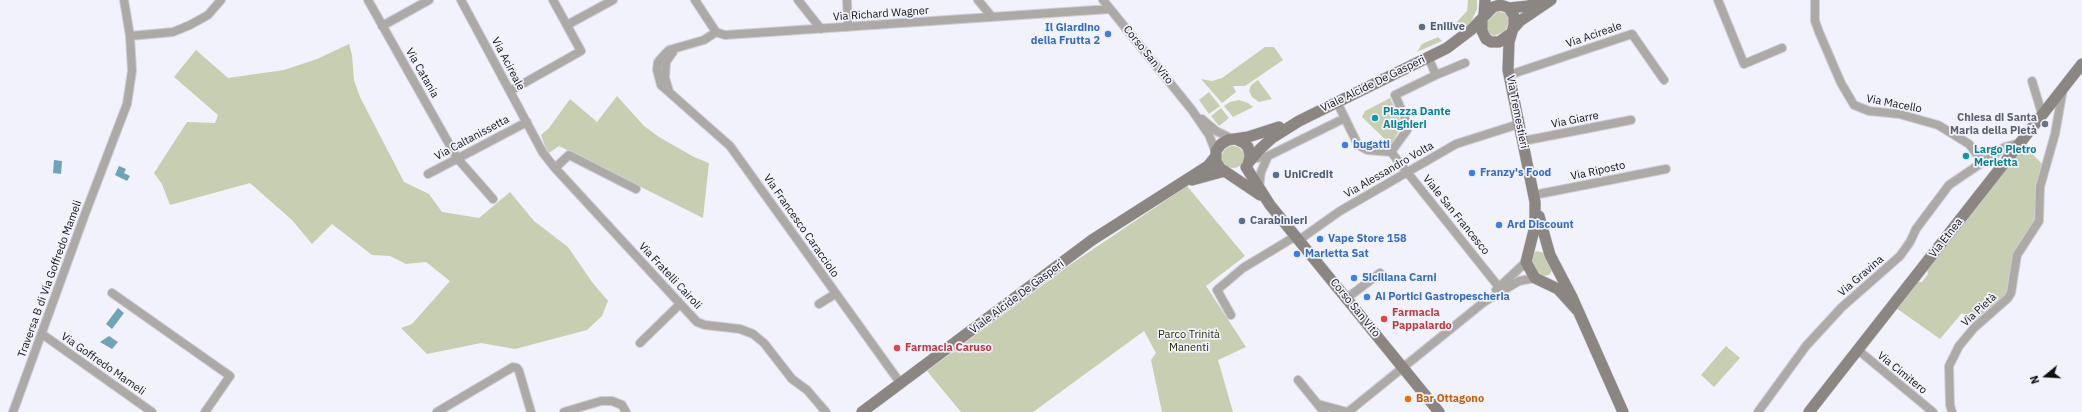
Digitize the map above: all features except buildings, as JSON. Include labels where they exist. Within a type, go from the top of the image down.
[{"type":"main road","points":[[1485,0],[1482,32],[1502,54],[1509,72]]},
{"type":"main road","points":[[1446,48],[1460,39],[1483,18],[1492,7],[1502,4],[1528,6],[1544,0]]},
{"type":"main road","points":[[1446,48],[1471,40],[1505,39],[1520,21],[1550,0]]},
{"type":"main road","points":[[1502,4],[1514,16],[1511,32],[1509,72]]},
{"type":"main road","name":"Viale Alcide De Gasperi","points":[[1299,121],[1446,48]]},
{"type":"main road","name":"Via Etnea","points":[[1809,412],[2082,64]]},
{"type":"main road","name":"Via Tremestieri","points":[[1509,72],[1535,199]]},
{"type":"main road","points":[[1175,187],[1208,166],[1223,142],[1267,132],[1299,121]]},
{"type":"main road","points":[[1175,187],[1213,173],[1237,173],[1249,163],[1272,138],[1299,121]]},
{"type":"main road","points":[[1234,139],[1244,143],[1248,147],[1250,153],[1249,163],[1259,187],[1270,205]]},
{"type":"main road","points":[[1216,155],[1217,164],[1251,188],[1270,205]]},
{"type":"main road","name":"Viale Alcide De Gasperi","points":[[862,412],[1092,240],[1175,187]]},
{"type":"main road","points":[[1535,199],[1535,226],[1526,258],[1539,280],[1564,295],[1577,310]]},
{"type":"main road","points":[[1535,199],[1552,259],[1555,277],[1549,282],[1539,280]]},
{"type":"main road","name":"Corso San Vito","points":[[1270,205],[1439,412]]},
{"type":"main road","points":[[1526,258],[1532,250],[1541,248],[1552,259],[1595,345],[1623,412]]},
{"type":"street","name":"Traversa B di Via Goffredo Mameli","points":[[13,412],[85,214],[125,111],[132,71],[130,36],[124,0]]},
{"type":"street","points":[[130,36],[173,32],[208,15],[221,0]]},
{"type":"street","name":"Via Catania","points":[[368,0],[457,158],[493,199]]},
{"type":"street","points":[[382,26],[429,0]]},
{"type":"street","name":"Via Acireale","points":[[461,0],[535,138]]},
{"type":"street","points":[[510,91],[581,51],[553,0]]},
{"type":"street","points":[[567,25],[613,0]]},
{"type":"street","points":[[695,0],[716,32]]},
{"type":"street","points":[[798,0],[821,29]]},
{"type":"street","points":[[847,0],[848,27]]},
{"type":"street","points":[[978,0],[992,17]]},
{"type":"street","name":"Corso San Vito","points":[[1103,0],[1192,110]]},
{"type":"street","points":[[1718,0],[1744,64],[1782,48]]},
{"type":"street","name":"Via Macello","points":[[1815,0],[1815,21],[1819,32],[1841,83],[1854,105],[1869,111],[1899,114],[1938,124],[1969,144],[1982,161]]},
{"type":"street","name":"Via Richard Wagner","points":[[716,32],[725,35],[1110,9]]},
{"type":"street","name":"Via Francesco Caracciolo","points":[[716,32],[704,40],[669,50],[658,62],[657,70],[660,81],[670,94],[730,146],[901,384]]},
{"type":"street","name":"Via Acireale","points":[[1509,72],[1632,34],[1664,80]]},
{"type":"street","points":[[1428,57],[1436,75]]},
{"type":"street","points":[[1337,102],[1358,145],[1367,150],[1393,154],[1406,130],[1405,118],[1395,95],[1465,63]]},
{"type":"street","points":[[2032,81],[2042,114]]},
{"type":"street","name":"Via Pietà","points":[[1952,412],[1949,366],[1959,346],[1974,328],[2008,298],[2011,293],[2017,255],[2039,221],[2040,187],[2055,134],[2064,87]]},
{"type":"street","points":[[1192,110],[1216,130],[1234,139]]},
{"type":"street","points":[[1192,110],[1209,134],[1216,155]]},
{"type":"street","points":[[1249,163],[1268,156],[1345,118]]},
{"type":"street","name":"Via Giarre","points":[[1523,141],[1631,120]]},
{"type":"street","name":"Via Caltanissetta","points":[[428,174],[527,122]]},
{"type":"street","name":"Via Alessandro Volta","points":[[1231,315],[1217,290],[1243,268],[1298,238],[1340,211],[1456,144],[1519,124]]},
{"type":"street","name":"Via Fratelli Cairoli","points":[[535,138],[543,153],[556,168],[697,322],[705,325],[740,328],[753,334],[764,343],[792,379],[807,390],[826,412]]},
{"type":"street","name":"Via Gravina","points":[[1758,412],[1806,346],[1842,307],[1900,256],[1910,242],[1916,229],[1948,185],[2005,147],[2019,144]]},
{"type":"street","name":"Viale San Francesco","points":[[1393,154],[1500,289]]},
{"type":"street","points":[[556,168],[569,155],[636,188]]},
{"type":"street","points":[[1259,187],[1261,172],[1268,156]]},
{"type":"street","name":"Via Riposto","points":[[1535,199],[1666,168]]},
{"type":"street","points":[[1318,404],[1342,411],[1403,367],[1500,289],[1526,258]]},
{"type":"street","points":[[1347,298],[1380,273]]},
{"type":"street","points":[[1500,289],[1519,281],[1539,280]]},
{"type":"street","points":[[112,293],[230,376],[206,412]]},
{"type":"street","points":[[819,304],[835,294]]},
{"type":"street","points":[[640,343],[680,304]]},
{"type":"street","name":"Via Goffredo Mameli","points":[[42,334],[150,412]]},
{"type":"street","name":"Via Cimitero","points":[[1858,350],[1933,412]]},
{"type":"street","points":[[437,412],[513,367],[517,368],[519,371],[531,412]]},
{"type":"street","points":[[1298,380],[1324,412]]},
{"type":"street","points":[[564,412],[601,402],[612,401],[622,405],[626,412]]},
{"type":"green space","points":[[1468,0],[1477,0],[1477,9],[1470,24],[1460,32],[1453,26],[1467,11]]},
{"type":"green space","points":[[1498,11],[1507,14],[1509,23],[1505,31],[1494,36],[1488,33],[1487,22]]},
{"type":"green space","points":[[1438,37],[1442,41],[1417,52],[1422,44]]},
{"type":"green space","points":[[349,44],[352,55],[354,80],[360,97],[404,182],[429,194],[442,212],[479,218],[510,192],[534,221],[568,247],[592,282],[608,301],[602,316],[587,330],[515,349],[481,343],[427,354],[401,328],[412,324],[450,281],[426,262],[406,264],[390,256],[372,255],[332,224],[312,244],[292,220],[250,183],[170,205],[162,184],[154,173],[187,122],[215,123],[218,115],[174,77],[196,50],[228,78],[284,70],[317,59]]},
{"type":"green space","points":[[1265,47],[1274,47],[1283,60],[1245,86],[1233,86],[1236,92],[1222,103],[1201,79],[1212,81],[1222,78]]},
{"type":"green space","points":[[1258,80],[1272,99],[1259,102],[1252,97],[1249,91],[1251,85]]},
{"type":"green space","points":[[1209,92],[1220,106],[1209,114],[1199,100]]},
{"type":"green space","points":[[617,96],[644,126],[659,137],[694,157],[709,163],[703,218],[559,146],[549,153],[546,149],[541,135],[549,128],[570,99],[597,122]]},
{"type":"green space","points":[[1390,98],[1401,122],[1398,132],[1391,145],[1362,117],[1365,111]]},
{"type":"green space","points":[[1239,100],[1248,103],[1253,107],[1233,117],[1224,106],[1230,102]]},
{"type":"green space","points":[[1221,108],[1229,118],[1219,126],[1211,116]]},
{"type":"green space","points":[[2023,144],[2043,165],[2036,219],[2015,253],[2008,292],[1974,324],[1962,313],[1940,339],[1896,308],[1916,282],[1922,282],[1928,274],[1927,269]]},
{"type":"green space","points":[[1233,146],[1241,149],[1244,157],[1241,165],[1233,168],[1225,165],[1222,157],[1225,149]]},
{"type":"green space","name":"Parco Trinità Manenti","points":[[1187,186],[1245,256],[1206,286],[1246,347],[1218,360],[1233,412],[1162,412],[1151,360],[1156,353],[1144,331],[1033,412],[961,412],[927,371],[1074,262]]},
{"type":"green space","points":[[1537,251],[1544,253],[1548,260],[1552,271],[1549,275],[1543,276],[1536,271],[1530,262],[1533,253]]},
{"type":"green space","points":[[1726,346],[1740,358],[1714,387],[1701,375]]},
{"type":"water","points":[[54,160],[62,161],[61,174],[53,173]]},
{"type":"water","points":[[119,166],[126,169],[124,173],[130,176],[127,181],[115,175]]},
{"type":"water","points":[[118,308],[124,313],[112,329],[106,324]]},
{"type":"water","points":[[109,336],[118,342],[112,349],[100,342]]},
{"type":"place","name":"Enilive","points":[[1422,27]]},
{"type":"place","name":"Il Giardino della Frutta 2","points":[[1108,34]]},
{"type":"place","name":"Piazza Dante Alighieri","points":[[1375,118]]},
{"type":"place","name":"Chiesa di Santa Maria della Pietà","points":[[2045,124]]},
{"type":"place","name":"bugatti","points":[[1345,145]]},
{"type":"place","name":"Largo Pietro Merletta","points":[[1966,156]]},
{"type":"place","name":"Franzy's Food","points":[[1472,173]]},
{"type":"place","name":"UniCredit","points":[[1276,175]]},
{"type":"place","name":"Carabinieri","points":[[1242,221]]},
{"type":"place","name":"Ard Discount","points":[[1499,225]]},
{"type":"place","name":"Vape Store 158","points":[[1320,239]]},
{"type":"place","name":"Marletta Sat","points":[[1297,254]]},
{"type":"place","name":"Siciliana Carni","points":[[1354,278]]},
{"type":"place","name":"Ai Portici Gastropescheria","points":[[1367,297]]},
{"type":"place","name":"Farmacia Pappalardo","points":[[1384,319]]},
{"type":"place","name":"Farmacia Caruso","points":[[897,348]]},
{"type":"place","name":"Bar Ottagono","points":[[1408,399]]}]
